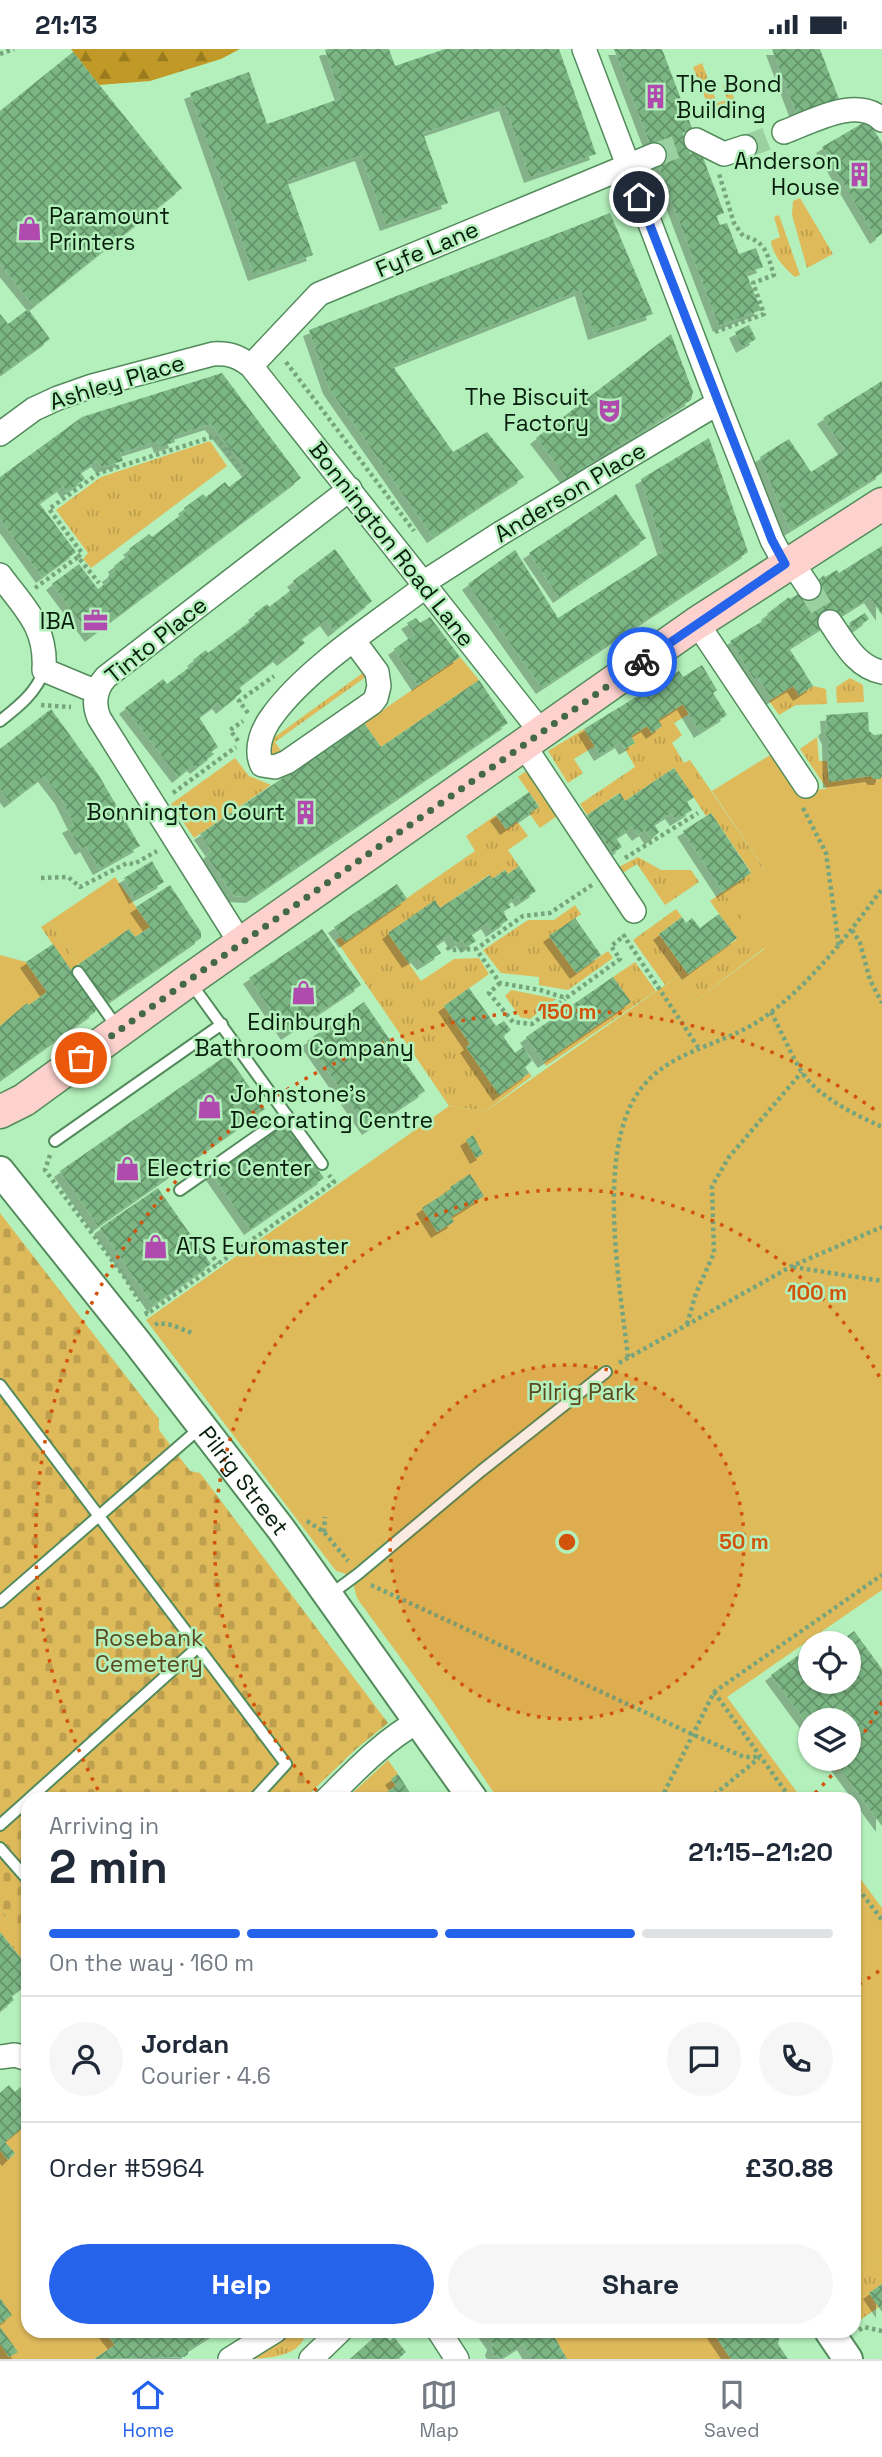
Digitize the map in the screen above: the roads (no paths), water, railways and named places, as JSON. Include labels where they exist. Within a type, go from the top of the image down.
[{"type":"main road","points":[[0,1112],[24,1100],[189,980],[697,623],[882,504]]},
{"type":"street","points":[[583,49],[772,540],[809,588]]},
{"type":"street","points":[[784,132],[854,108],[869,111],[882,120]]},
{"type":"street","points":[[696,140],[724,154],[745,147]]},
{"type":"street","name":"Fyfe Lane","points":[[246,363],[319,294],[654,155]]},
{"type":"street","name":"Ashley Place","points":[[2,429],[34,409],[92,386],[213,354],[230,353],[246,363]]},
{"type":"street","name":"Bonnington Road Lane","points":[[246,363],[425,585],[532,738],[607,870],[634,911]]},
{"type":"street","name":"Anderson Place","points":[[354,641],[377,672],[379,686],[372,703],[286,762],[275,767],[262,765],[258,748],[272,715],[308,679],[354,641],[425,585],[501,533],[718,403]]},
{"type":"street","name":"Tinto Place","points":[[241,944],[99,718],[96,700],[106,677],[350,489]]},
{"type":"street","points":[[0,575],[40,630],[46,651],[44,670],[96,700]]},
{"type":"street","points":[[830,622],[860,661],[869,668],[882,672]]},
{"type":"street","points":[[697,623],[806,786]]},
{"type":"street","name":"Pilrig Street","points":[[0,1171],[281,1529],[468,1792]]},
{"type":"street","points":[[334,1792],[374,1753],[404,1729],[419,1721]]},
{"type":"street","points":[[0,2057],[21,2057]]},
{"type":"street","points":[[230,2359],[264,2338]]},
{"type":"street","points":[[311,2359],[333,2338]]},
{"type":"street","points":[[444,2338],[457,2359]]},
{"type":"street","points":[[834,2338],[848,2359]]},
{"type":"lane","points":[[0,721],[27,698],[41,680],[44,670]]},
{"type":"lane","points":[[78,972],[119,1030]]},
{"type":"lane","points":[[189,980],[322,1164]]},
{"type":"lane","points":[[55,1141],[222,1024]]},
{"type":"lane","points":[[180,1190],[286,1115]]},
{"type":"lane","points":[[329,1596],[606,1372]]},
{"type":"lane","points":[[0,1385],[286,1764],[260,1792]]},
{"type":"lane","points":[[0,1602],[202,1426]]},
{"type":"lane","points":[[36,1792],[198,1647]]},
{"type":"lane","points":[[0,1825],[21,1806]]},
{"type":"lane","points":[[0,1848],[21,1872]]},
{"type":"tunnel","points":[[745,147],[784,132]]},
{"type":"tunnel","points":[[654,155],[696,140]]},
{"type":"tunnel","points":[[809,588],[830,622]]},
{"type":"place","name":"The Bond Building","points":[[656,97]]},
{"type":"place","name":"Anderson House","points":[[860,174]]},
{"type":"place","name":"Paramount Printers","points":[[29,229]]},
{"type":"place","name":"The Biscuit Factory","points":[[609,410]]},
{"type":"place","name":"IBA","points":[[95,621]]},
{"type":"place","name":"Bonnington Court","points":[[305,812]]},
{"type":"place","name":"Edinburgh Bathroom Company","points":[[304,992]]},
{"type":"place","name":"Johnstone's Decorating Centre","points":[[210,1107]]},
{"type":"place","name":"Electric Center","points":[[127,1168]]},
{"type":"place","name":"ATS Euromaster","points":[[156,1246]]},
{"type":"park label","name":"Pilrig Park","points":[[582,1392]]},
{"type":"park label","name":"Rosebank Cemetery","points":[[149,1651]]}]
